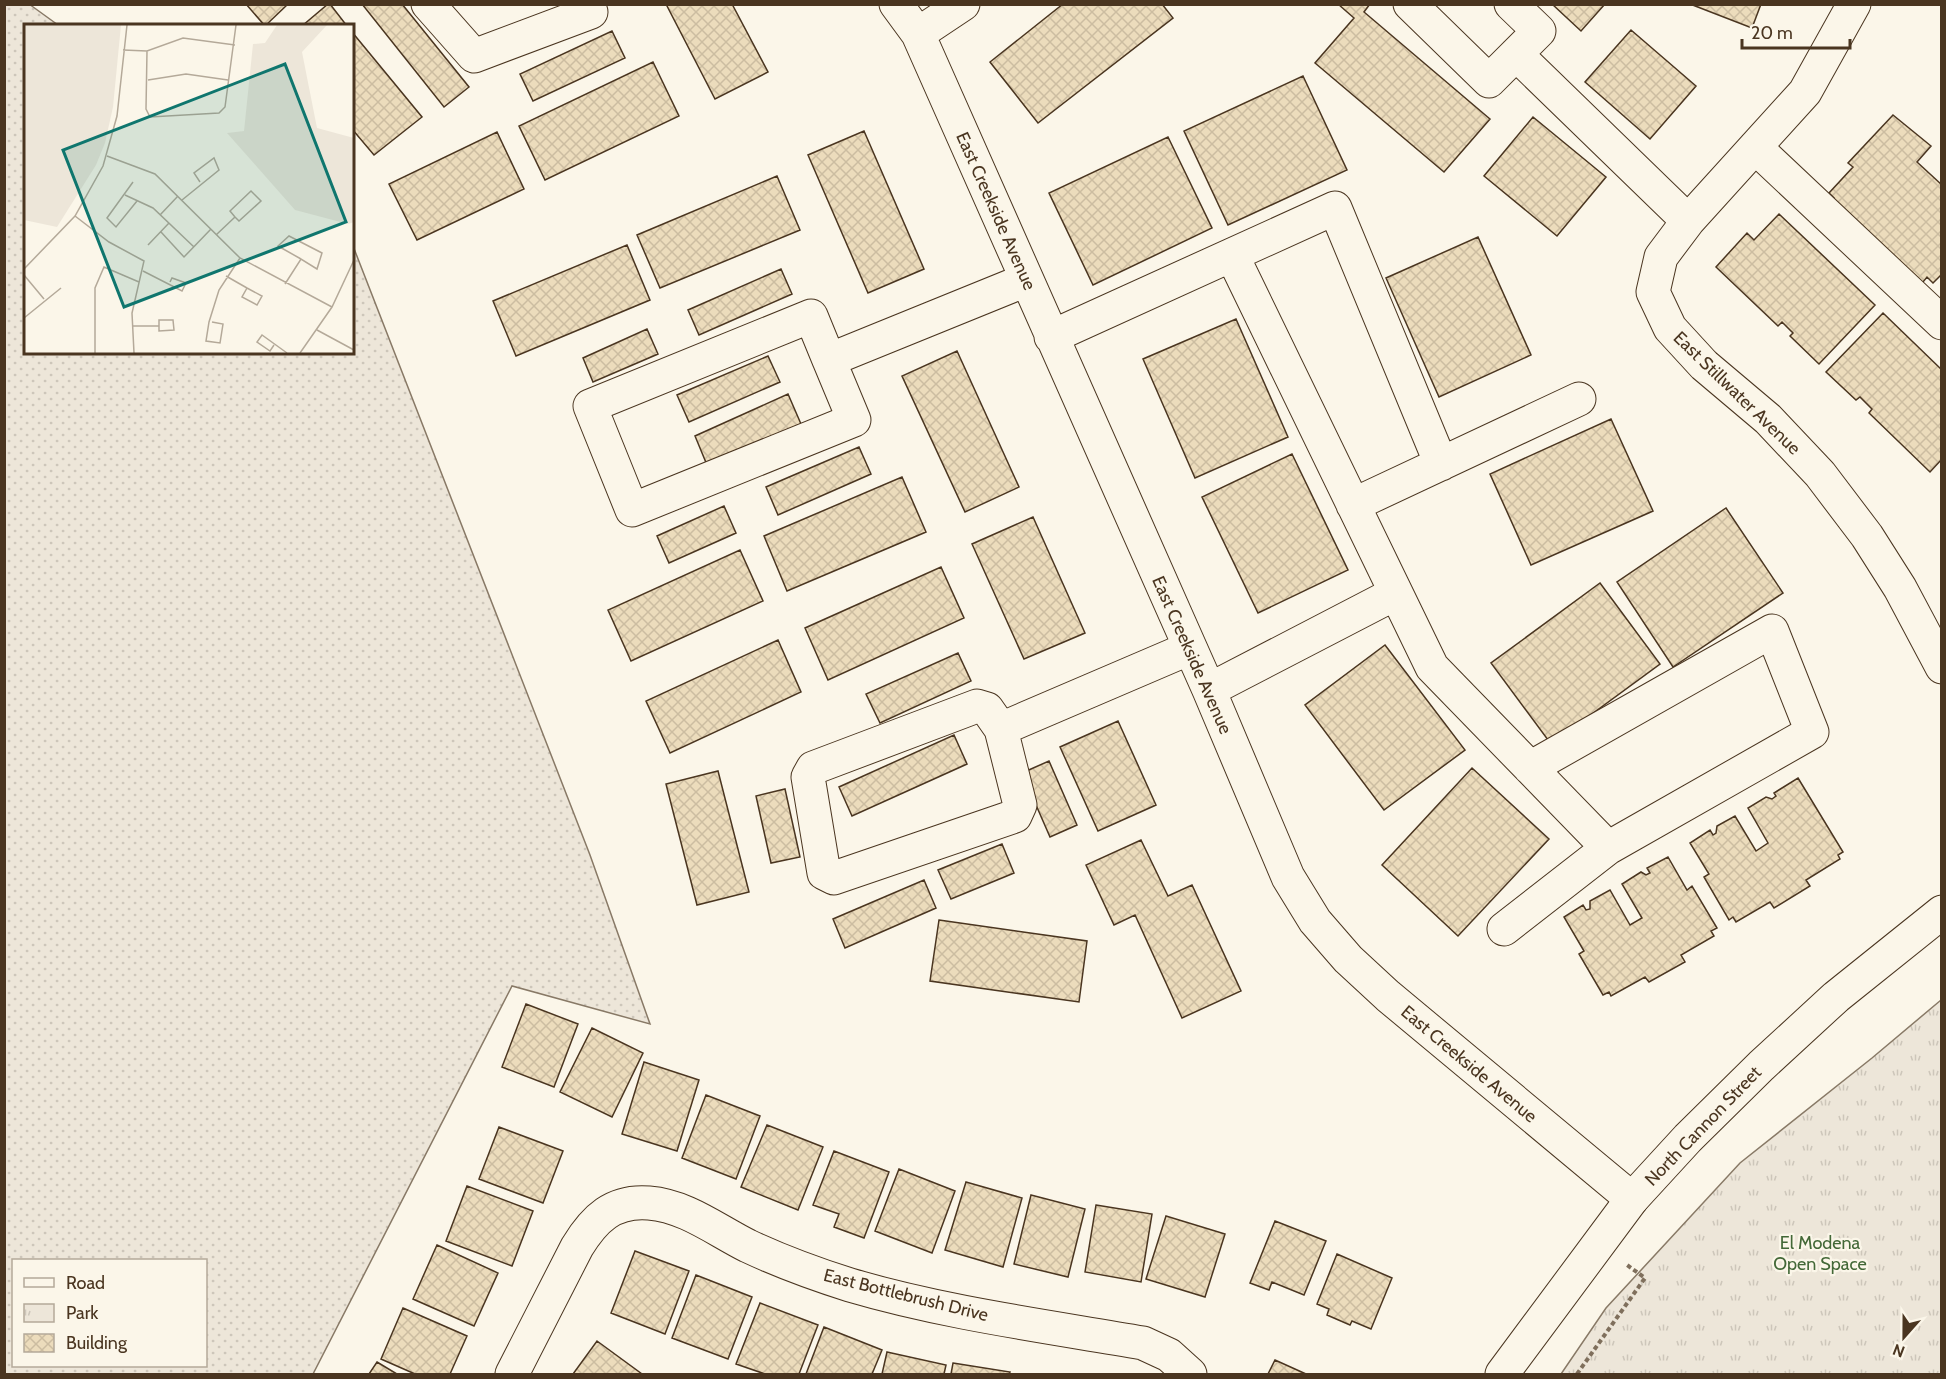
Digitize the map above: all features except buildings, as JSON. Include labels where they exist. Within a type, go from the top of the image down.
[{"type":"street","points":[[428,4],[474,56],[591,12],[585,4]]},
{"type":"street","name":"East Creekside Avenue","points":[[896,4],[918,34],[1209,690],[1288,877],[1315,921],[1348,959],[1388,996],[1632,1199]]},
{"type":"street","points":[[918,34],[963,4]]},
{"type":"street","points":[[1410,4],[1489,81],[1539,31],[1511,4]]},
{"type":"street","name":"East Stillwater Avenue","points":[[1854,4],[1805,92],[1688,221],[1661,257],[1653,292],[1670,328],[1704,365],[1768,419],[1820,474],[1867,536],[1900,588],[1941,666]]},
{"type":"street","points":[[1516,54],[1688,221]]},
{"type":"street","points":[[1755,147],[1941,323]]},
{"type":"street","points":[[1051,337],[1335,208],[1441,464]]},
{"type":"street","points":[[1232,255],[1432,667],[1608,848]]},
{"type":"street","points":[[829,360],[1026,280]]},
{"type":"street","points":[[811,316],[829,360],[854,420],[632,510],[590,406],[811,316]]},
{"type":"street","points":[[1353,505],[1579,399]]},
{"type":"street","points":[[1209,690],[1396,593]]},
{"type":"street","points":[[1504,929],[1608,848],[1812,732],[1772,631],[1530,768]]},
{"type":"street","points":[[1000,729],[1190,648]]},
{"type":"street","points":[[977,706],[987,709],[1000,729],[1020,805],[1015,816],[834,878],[824,873],[808,777],[813,768],[977,706]]},
{"type":"street","name":"North Cannon Street","points":[[1502,1374],[1632,1199],[1688,1138],[1769,1058],[1836,997],[1941,912]]},
{"type":"street","name":"East Bottlebrush Drive","points":[[512,1374],[588,1228],[602,1215],[624,1204],[647,1203],[670,1206],[693,1215],[749,1246],[850,1285],[950,1309],[1143,1343],[1169,1354],[1190,1374]]},
{"type":"path","points":[[1577,1374],[1645,1278]]},
{"type":"green space","points":[[29,4],[57,24],[24,24],[24,354],[354,354],[354,249],[590,855],[650,1024],[512,986],[313,1374],[5,1374],[4,5]]},
{"type":"green space","name":"El Modena Open Space","points":[[1941,1000],[1941,1374],[1561,1374],[1606,1308],[1740,1163]]}]
